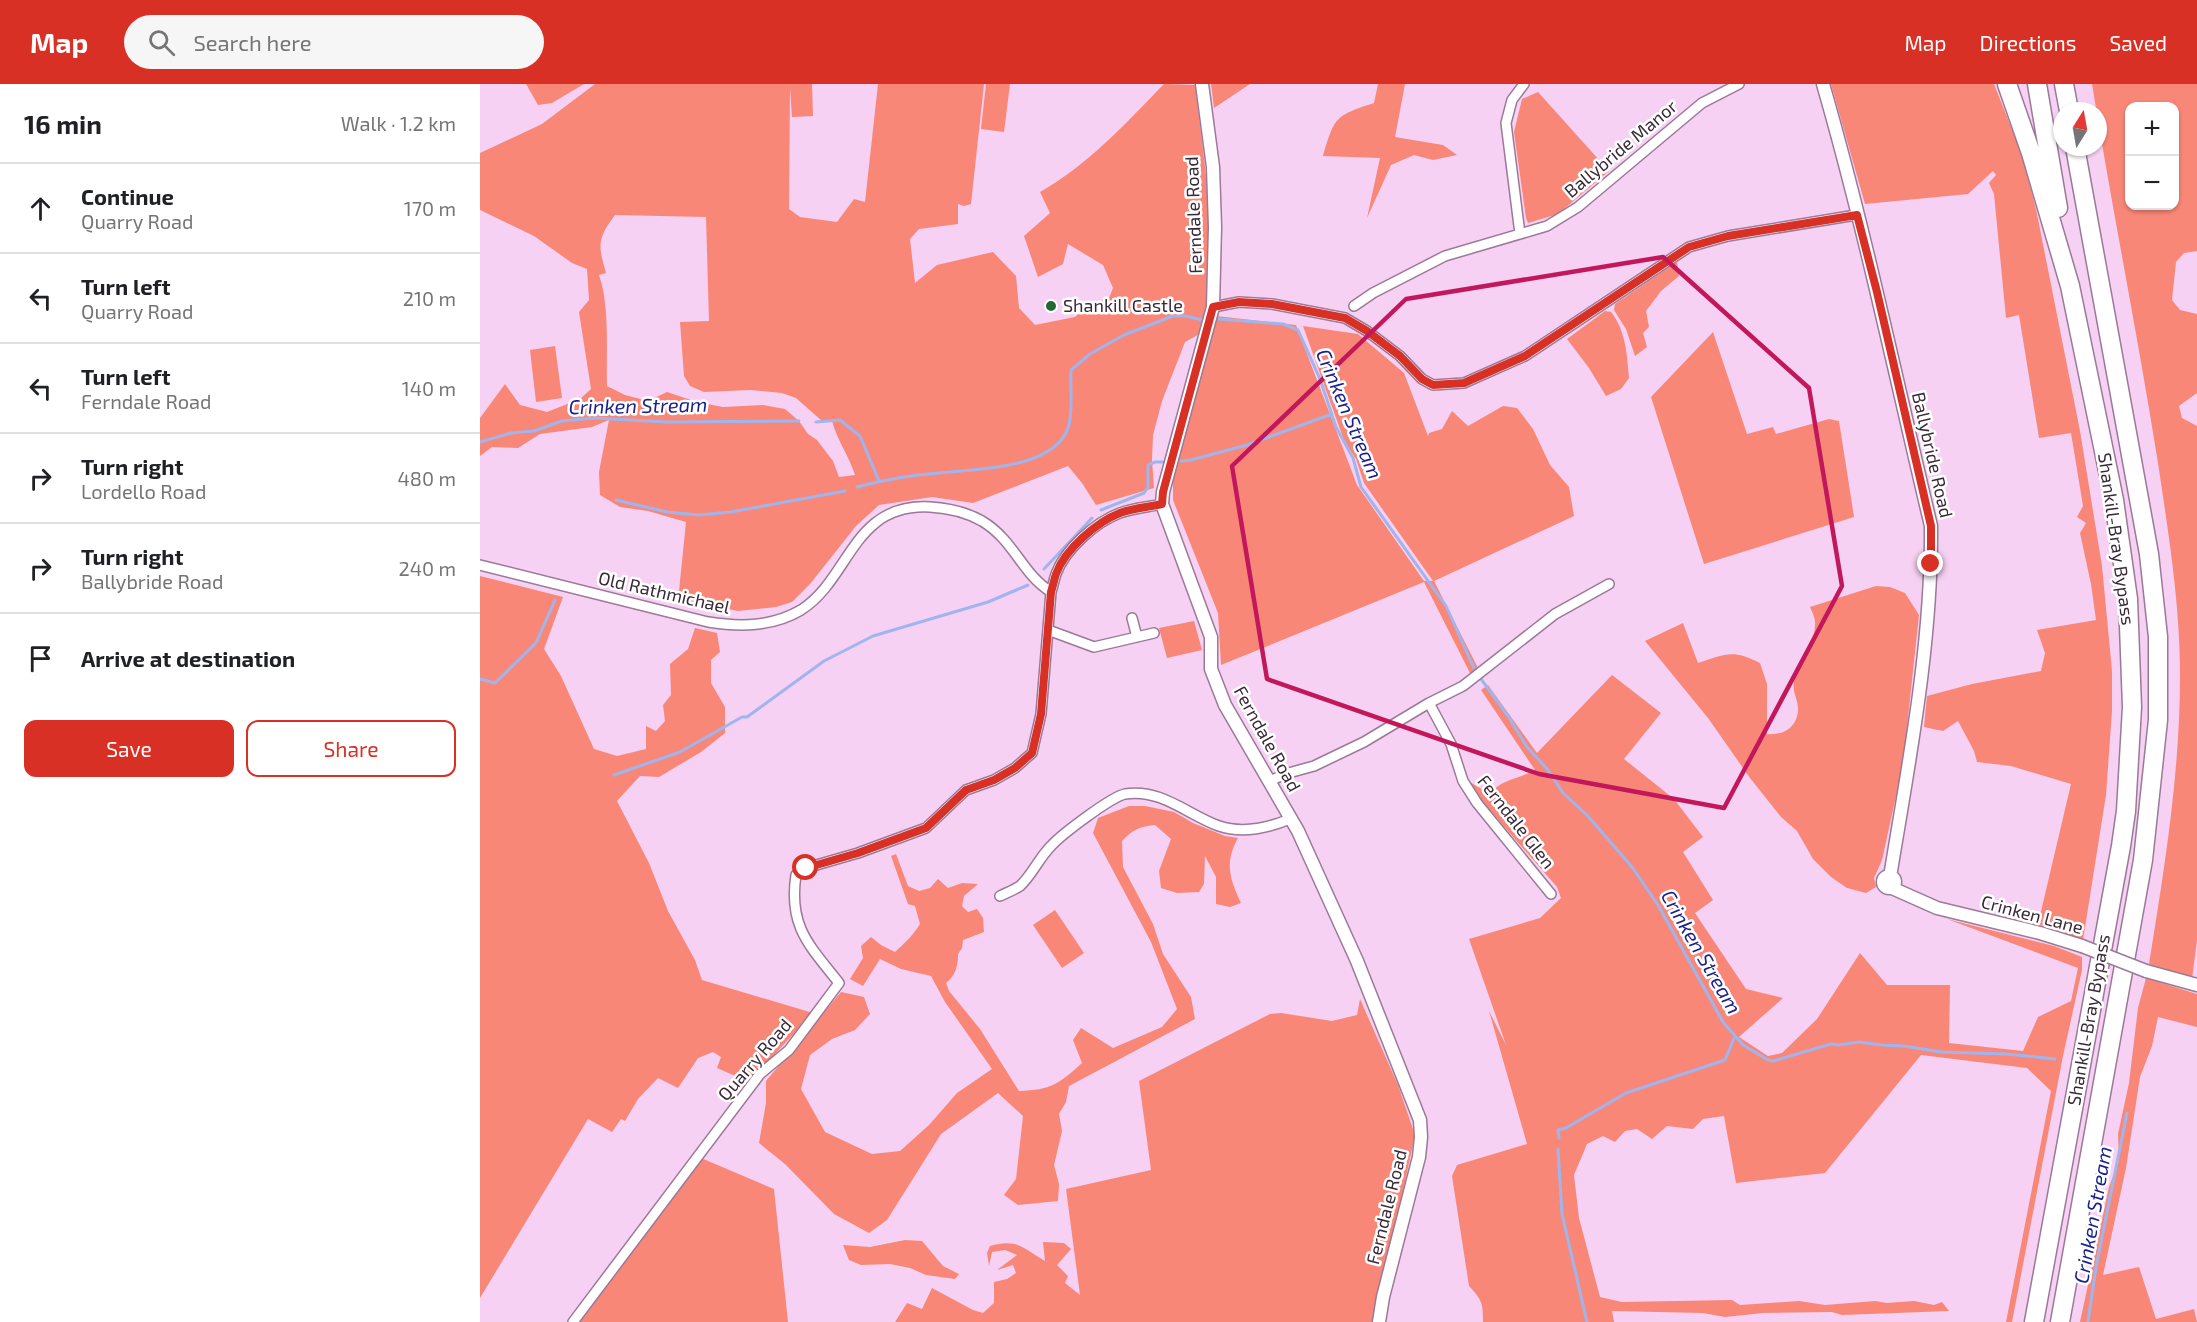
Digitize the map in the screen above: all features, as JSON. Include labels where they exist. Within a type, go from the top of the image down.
[{"type":"highway","name":"Shankill-Bray Bypass","points":[[2007,84],[2031,153],[2070,286],[2114,500],[2127,588],[2131,669],[2131,739],[2121,846],[2034,1322]]},
{"type":"highway","points":[[2037,84],[2070,286]]},
{"type":"highway","points":[[2066,84],[2069,102]]},
{"type":"highway","name":"Shankill-Bray Bypass","points":[[2060,1322],[2143,860],[2158,720],[2158,637],[2149,554],[2077,156]]},
{"type":"street","name":"Ferndale Road","points":[[1202,84],[1213,167],[1215,227],[1213,307],[1163,492],[1162,504],[1211,637],[1211,669],[1225,705],[1307,850],[1357,961],[1420,1123],[1419,1157],[1383,1297],[1379,1322]]},
{"type":"street","points":[[1520,234],[1506,123],[1512,100],[1524,84]]},
{"type":"street","name":"Ballybride Manor","points":[[1354,306],[1372,293],[1445,256],[1547,226],[1578,207],[1702,103],[1739,84]]},
{"type":"street","name":"Ballybride Road","points":[[1823,84],[1849,172],[1857,215],[1931,526],[1931,564],[1921,691],[1891,882]]},
{"type":"street","points":[[1213,307],[1239,302],[1272,304],[1345,318],[1367,331],[1400,356],[1422,379],[1433,385],[1464,383],[1525,356],[1689,247],[1728,236],[1857,215]]},
{"type":"street","name":"Quarry Road","points":[[573,1322],[760,1074],[789,1050],[839,983],[812,951],[802,934],[793,896],[796,875],[806,868],[858,853],[926,828],[966,790],[994,780],[1015,768],[1032,753],[1041,714],[1051,592],[1056,573],[1064,558],[1105,520],[1122,512],[1162,504]]},
{"type":"street","name":"Old Rathmichael","points":[[480,565],[708,622],[737,626],[759,624],[781,619],[802,609],[831,578],[860,537],[895,511],[915,507],[941,508],[982,521],[1002,535],[1016,551],[1030,575],[1051,592]]},
{"type":"street","points":[[1270,781],[1314,766],[1364,742],[1429,703],[1463,686],[1555,614],[1609,584]]},
{"type":"street","points":[[1132,618],[1137,637]]},
{"type":"street","points":[[1048,630],[1094,647],[1154,633]]},
{"type":"street","name":"Ferndale Glen","points":[[1429,703],[1451,744],[1463,781],[1477,803],[1551,894]]},
{"type":"street","points":[[1000,896],[1020,886],[1051,845],[1098,808],[1125,794],[1154,795],[1180,805],[1222,827],[1249,830],[1272,827],[1290,819]]},
{"type":"street","name":"Crinken Lane","points":[[1891,882],[1937,908],[2040,933],[2082,946],[2146,971],[2197,985]]},
{"type":"highlighted area","points":[[1663,257],[1809,388],[1842,586],[1724,808],[1539,774],[1267,679],[1232,466],[1406,299]]},
{"type":"shaded area","points":[[526,84],[584,84],[552,103],[538,105]]},
{"type":"shaded area","points":[[595,84],[812,84],[813,116],[792,117],[790,87],[789,209],[800,217],[837,222],[854,199],[865,202],[878,84],[984,84],[971,204],[964,206],[958,204],[958,224],[919,229],[910,239],[915,283],[937,265],[993,252],[1016,276],[1019,308],[1035,325],[1075,317],[1089,305],[1109,298],[1113,288],[1103,265],[1068,244],[1063,264],[1038,277],[1024,236],[1050,213],[1040,192],[1090,156],[1164,84],[1195,85],[1209,208],[1208,301],[1203,332],[1185,342],[1162,401],[1153,435],[1154,488],[1096,505],[1068,466],[973,503],[932,497],[879,505],[856,526],[810,584],[792,602],[776,607],[738,611],[690,601],[678,601],[686,522],[648,511],[620,507],[600,495],[599,472],[609,420],[592,427],[540,434],[518,448],[492,447],[480,456],[480,418],[505,384],[520,405],[547,412],[580,399],[591,389],[579,312],[589,300],[587,269],[572,263],[534,236],[480,210],[480,153],[542,124]],"holes":[[[615,215],[706,217],[709,321],[680,322],[684,376],[690,386],[704,392],[751,390],[782,393],[796,398],[822,421],[832,421],[855,475],[839,477],[833,461],[817,440],[808,434],[799,421],[785,409],[763,405],[723,407],[697,402],[667,392],[648,401],[625,395],[607,386],[605,301],[599,275],[606,273],[601,249],[605,230]]]},
{"type":"shaded area","points":[[986,84],[1010,84],[1004,132],[981,129]]},
{"type":"shaded area","points":[[1211,84],[1250,84],[1214,108]]},
{"type":"shaded area","points":[[1378,84],[1405,84],[1395,137],[1443,145],[1457,155],[1433,160],[1414,155],[1391,165],[1367,218],[1380,158],[1323,156],[1338,119],[1351,111],[1374,103]]},
{"type":"shaded area","points":[[1831,84],[1994,84],[2022,155],[2036,209],[2080,431],[2102,566],[2112,671],[2112,711],[2106,795],[2083,940],[2038,924],[2071,784],[2011,766],[1977,762],[1974,751],[1958,721],[1943,731],[1924,727],[1927,696],[1972,684],[2041,671],[2045,653],[2037,630],[2096,620],[2080,533],[2086,523],[2077,517],[2083,506],[2071,433],[2039,438],[2019,315],[2006,318],[1994,194],[1989,183],[1996,175],[1993,171],[1968,194],[1865,204]]},
{"type":"shaded area","points":[[2092,84],[2197,84],[2197,251],[2184,253],[2176,262],[2172,300],[2180,310],[2197,314],[2197,393],[2179,406],[2182,418],[2197,426],[2197,940],[2192,979],[2149,964],[2175,779],[2180,666],[2178,615],[2172,564],[2142,368],[2104,156],[2107,156],[2107,102],[2095,102]]},
{"type":"shaded area","points":[[1538,92],[1609,171],[1558,214],[1528,223],[1514,132],[1522,99]]},
{"type":"shaded area","points":[[1677,262],[1679,276],[1661,291],[1646,311],[1649,327],[1643,333],[1647,347],[1635,356],[1626,329],[1614,310],[1615,304]]},
{"type":"shaded area","points":[[1605,311],[1611,312],[1623,335],[1629,378],[1621,389],[1606,396],[1567,339]]},
{"type":"shaded area","points":[[1216,316],[1296,325],[1357,485],[1424,581],[1433,581],[1364,483],[1356,459],[1345,443],[1303,326],[1358,334],[1404,373],[1428,436],[1429,433],[1442,429],[1452,411],[1468,426],[1503,406],[1517,408],[1533,429],[1550,465],[1569,487],[1574,516],[1434,581],[1480,672],[1472,677],[1424,582],[1221,665],[1218,613],[1173,500],[1173,475]]},
{"type":"shaded area","points":[[1713,332],[1747,434],[1773,427],[1776,434],[1829,419],[1839,421],[1854,517],[1704,564],[1651,397]]},
{"type":"shaded area","points":[[555,346],[562,398],[536,402],[530,350]]},
{"type":"shaded area","points":[[480,576],[563,597],[544,649],[561,676],[594,749],[617,756],[646,749],[646,726],[656,731],[665,721],[663,705],[671,695],[670,664],[688,649],[695,628],[717,633],[720,652],[711,660],[711,683],[725,707],[725,733],[701,752],[659,777],[640,776],[617,801],[649,863],[668,911],[695,960],[702,980],[813,1013],[749,1082],[717,1068],[721,1057],[713,1052],[698,1058],[678,1088],[658,1078],[638,1099],[625,1121],[621,1119],[612,1132],[588,1119],[480,1298]]},
{"type":"shaded area","points":[[1876,586],[1890,587],[1905,593],[1919,615],[1903,764],[1882,860],[1874,878],[1876,887],[1866,893],[1847,888],[1831,877],[1813,859],[1797,831],[1781,817],[1750,778],[1708,718],[1645,641],[1683,623],[1698,663],[1735,654],[1760,663],[1767,684],[1767,734],[1784,732],[1792,725],[1797,715],[1798,705],[1794,682],[1814,632],[1815,620],[1810,607]]},
{"type":"shaded area","points":[[1194,621],[1202,650],[1167,658],[1159,628]]},
{"type":"shaded area","points":[[1612,675],[1661,713],[1624,759],[1674,799],[1703,837],[1683,852],[1713,900],[1695,913],[1746,989],[1783,998],[1739,1037],[1768,1056],[1782,1053],[1817,1019],[1860,953],[1887,985],[1950,985],[1949,1043],[2023,1051],[2038,1017],[2071,1001],[2078,968],[1947,919],[2054,946],[2082,957],[2082,970],[2063,1056],[2012,1322],[2006,1322],[2051,1091],[2027,1068],[1921,1055],[1825,1173],[1736,1183],[1724,1116],[1703,1119],[1693,1129],[1667,1126],[1652,1139],[1637,1129],[1625,1131],[1615,1142],[1603,1136],[1587,1144],[1574,1175],[1579,1218],[1600,1297],[1622,1302],[1732,1300],[1740,1305],[1799,1301],[1825,1305],[1914,1301],[1934,1305],[1942,1302],[1949,1311],[1842,1315],[1832,1312],[1763,1313],[1725,1317],[1703,1313],[1612,1311],[1614,1322],[1483,1322],[1481,1302],[1469,1286],[1452,1176],[1457,1165],[1527,1144],[1489,1011],[1506,1045],[1469,939],[1540,918],[1561,898],[1557,887],[1479,798],[1468,781],[1490,794],[1504,782],[1535,770],[1481,690],[1488,685],[1537,753]]},
{"type":"shaded area","points":[[1129,806],[1145,806],[1174,812],[1193,823],[1225,836],[1238,838],[1231,855],[1230,871],[1241,903],[1230,907],[1216,904],[1216,877],[1205,856],[1204,884],[1199,892],[1177,893],[1161,888],[1159,871],[1171,839],[1155,825],[1137,829],[1122,841],[1123,867],[1153,924],[1163,954],[1191,997],[1195,1019],[1069,1086],[1066,1102],[1059,1114],[1062,1131],[1054,1165],[1059,1184],[1058,1201],[1018,1205],[1004,1195],[1016,1179],[1023,1116],[998,1093],[941,1134],[887,1220],[869,1233],[834,1214],[785,1164],[759,1143],[766,1103],[766,1081],[841,992],[864,997],[870,1014],[855,1030],[832,1039],[810,1055],[801,1089],[825,1132],[872,1154],[900,1151],[929,1125],[957,1093],[992,1069],[945,1002],[931,976],[901,969],[880,959],[863,986],[850,979],[863,958],[861,946],[871,937],[895,952],[920,924],[915,906],[908,904],[891,856],[896,854],[908,886],[919,891],[930,888],[938,879],[948,888],[962,883],[978,884],[964,896],[962,906],[968,912],[977,909],[983,918],[984,932],[963,940],[956,970],[946,983],[949,991],[980,1029],[1019,1091],[1039,1089],[1054,1085],[1082,1063],[1073,1040],[1081,1028],[1113,1048],[1162,1027],[1177,1009],[1151,942],[1093,833],[1098,818]]},
{"type":"shaded area","points":[[1055,910],[1084,953],[1062,968],[1033,925]]},
{"type":"shaded area","points":[[2146,978],[2197,994],[2197,1027],[2158,1017],[2152,1046],[2140,1077],[2126,1168],[2103,1275],[2139,1267],[2156,1319],[2194,1309],[2197,1322],[2080,1322],[2109,1187],[2119,1161],[2118,1134],[2129,1083],[2138,1008]]},
{"type":"shaded area","points":[[1360,999],[1398,1085],[1415,1135],[1375,1322],[895,1322],[907,1303],[922,1309],[932,1288],[983,1313],[994,1303],[994,1282],[1007,1279],[1016,1273],[1013,1265],[997,1270],[1017,1255],[1005,1250],[992,1252],[989,1266],[987,1253],[990,1246],[999,1244],[1007,1243],[1025,1248],[1045,1261],[1043,1242],[1064,1243],[1071,1249],[1057,1265],[1068,1276],[1065,1283],[1080,1295],[1066,1189],[1151,1170],[1139,1081],[1270,1014],[1281,1013],[1332,1021],[1357,1015]]},
{"type":"shaded area","points":[[701,1158],[774,1189],[788,1322],[578,1322]]},
{"type":"shaded area","points":[[905,1240],[922,1241],[943,1266],[959,1274],[955,1279],[926,1275],[910,1268],[890,1264],[861,1265],[849,1260],[843,1245],[870,1247]]},
{"type":"waterway","name":"Crinken Stream","points":[[857,487],[907,476],[992,468],[1032,459],[1049,451],[1061,440],[1069,425],[1071,370],[1090,354],[1124,335],[1173,316],[1202,320]]},
{"type":"waterway","name":"Crinken Stream","points":[[1219,319],[1283,324],[1298,330],[1320,379],[1336,427],[1353,458],[1361,487],[1446,606],[1474,668]]},
{"type":"waterway","points":[[1181,461],[1247,445],[1332,414]]},
{"type":"waterway","name":"Crinken Stream","points":[[480,442],[511,433],[534,431],[562,421],[593,418],[667,422],[799,421]]},
{"type":"waterway","name":"Crinken Stream","points":[[816,422],[840,420],[860,436],[879,481]]},
{"type":"waterway","points":[[1101,510],[1144,493],[1148,487],[1148,465],[1163,462]]},
{"type":"waterway","points":[[616,500],[667,512],[699,515],[731,512],[845,491]]},
{"type":"waterway","points":[[1044,569],[1092,518]]},
{"type":"waterway","points":[[614,775],[680,752],[742,717],[747,717],[824,661],[873,636],[988,602],[1028,585]]},
{"type":"waterway","points":[[480,679],[495,683],[536,643],[555,600]]},
{"type":"waterway","name":"Crinken Stream","points":[[1481,679],[1527,747],[1548,770],[1563,793],[1587,815],[1632,867],[1658,905],[1723,1022],[1743,1045],[1773,1061],[1831,1044],[1859,1042],[1941,1052],[2007,1054],[2055,1059]]},
{"type":"waterway","points":[[1559,1138],[1558,1130],[1566,1128],[1626,1093],[1725,1060],[1735,1036]]},
{"type":"waterway","name":"Crinken Stream","points":[[2088,1322],[2096,1267],[2127,1113]]},
{"type":"waterway","points":[[1558,1149],[1562,1214],[1587,1322]]},
{"type":"place","name":"Shankill Castle","points":[[1051,306]]},
{"type":"route","points":[[806,868],[858,853],[926,828],[966,790],[994,780],[1015,768],[1032,753],[1041,714],[1051,592],[1056,573],[1064,558],[1105,520],[1122,512],[1162,504],[1163,492],[1213,307],[1239,302],[1272,304],[1345,318],[1367,331],[1400,356],[1422,379],[1433,385],[1464,383],[1525,356],[1689,247],[1728,236],[1857,215],[1931,526],[1931,564]]}]
